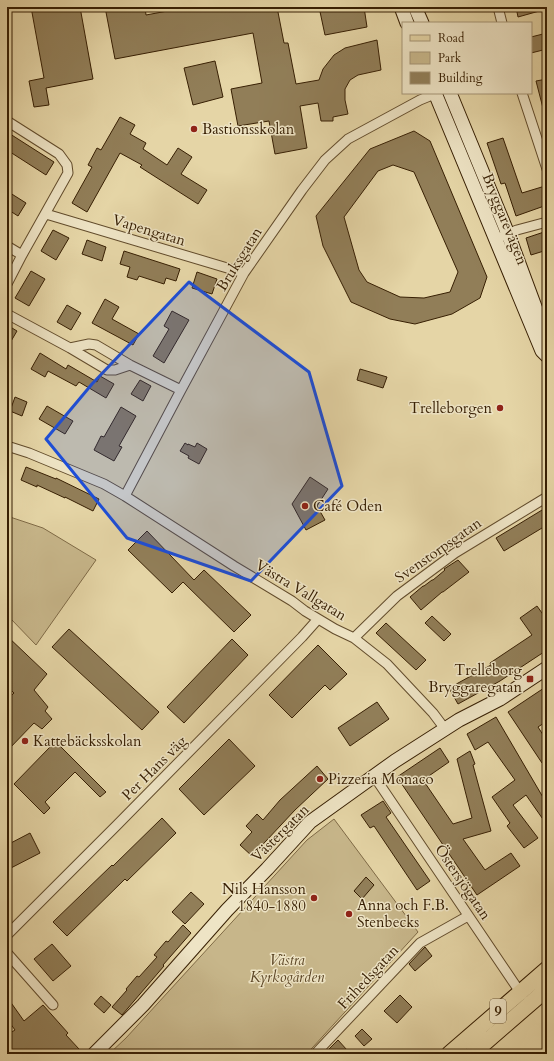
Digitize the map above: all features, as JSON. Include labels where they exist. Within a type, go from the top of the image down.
[{"type":"main road","name":"9","points":[[449,1054],[547,969]]},
{"type":"main road","name":"9","points":[[472,1054],[547,988]]},
{"type":"street","points":[[401,7],[407,22]]},
{"type":"street","points":[[415,7],[422,22]]},
{"type":"street","points":[[498,7],[502,22]]},
{"type":"street","name":"Bruksgatan","points":[[126,496],[244,273],[302,190],[325,160],[348,139],[434,94]]},
{"type":"street","name":"Bryggarevägen","points":[[436,94],[547,339]]},
{"type":"street","name":"Bryggarevägen","points":[[450,94],[502,237],[525,311],[542,351],[547,356]]},
{"type":"street","points":[[522,94],[547,169]]},
{"type":"street","points":[[7,121],[59,154],[67,165],[68,173],[7,284]]},
{"type":"street","name":"Vapengatan","points":[[46,214],[244,273]]},
{"type":"street","points":[[502,237],[517,230],[547,222]]},
{"type":"street","points":[[7,246],[22,255]]},
{"type":"street","points":[[7,314],[107,370],[115,370],[130,365]]},
{"type":"street","points":[[70,348],[88,344],[96,345],[130,365],[181,390]]},
{"type":"street","name":"Västra Vallgatan","points":[[7,446],[36,456],[104,484],[126,496],[234,566],[292,601],[305,611],[354,638],[386,664],[433,713],[445,729]]},
{"type":"street","name":"Svenstorpsgatan","points":[[354,638],[397,596],[455,553],[547,497]]},
{"type":"street","name":"Per Hans väg","points":[[7,935],[163,779],[318,619]]},
{"type":"street","name":"Västergatan","points":[[94,1054],[143,1005],[227,910],[310,822],[374,776],[445,729],[500,699],[547,668]]},
{"type":"street","name":"Östersjögatan","points":[[374,776],[528,1004]]},
{"type":"street","name":"Frihedsgatan","points":[[315,1054],[420,943],[468,916]]},
{"type":"street","points":[[7,953],[52,1005]]},
{"type":"highlighted area","points":[[189,282],[309,372],[342,486],[251,581],[127,538],[46,439],[92,384]]},
{"type":"green space","points":[[7,516],[43,528],[96,560],[36,645],[11,619],[7,620]]},
{"type":"green space","name":"Västra Kyrkogården","points":[[334,819],[418,932],[313,1047],[306,1054],[109,1054],[126,1038],[307,840]]},
{"type":"building","points":[[31,7],[80,7],[93,79],[46,88],[49,105],[34,107],[29,81],[44,78]]},
{"type":"building","points":[[105,7],[145,7],[146,15],[189,7],[277,7],[284,43],[288,43],[296,84],[319,80],[323,69],[334,55],[345,48],[377,40],[381,70],[358,75],[350,80],[345,89],[345,100],[348,114],[333,117],[333,121],[321,121],[318,103],[300,106],[307,148],[275,154],[269,121],[238,126],[231,89],[262,83],[253,33],[115,59]]},
{"type":"building","points":[[319,7],[364,7],[367,27],[325,35]]},
{"type":"building","points":[[516,7],[543,7],[543,10],[518,17]]},
{"type":"building","points":[[547,33],[547,49],[532,53],[532,37]]},
{"type":"building","points":[[215,61],[223,97],[193,105],[184,68]]},
{"type":"building","points":[[547,79],[547,112],[544,112],[536,81]]},
{"type":"building","points":[[120,117],[135,125],[130,134],[146,143],[143,149],[167,165],[178,148],[192,157],[181,174],[207,190],[198,204],[140,167],[142,165],[120,153],[87,212],[72,203],[92,167],[88,165],[97,148],[101,150]]},
{"type":"building","points":[[414,131],[430,141],[487,277],[480,298],[452,314],[415,324],[390,319],[351,302],[323,246],[316,216],[370,149]],"holes":[[[393,165],[414,172],[458,272],[450,292],[424,298],[400,297],[367,282],[359,270],[344,217],[378,171]]]},
{"type":"building","points":[[7,132],[54,162],[46,175],[7,150]]},
{"type":"building","points":[[503,138],[522,193],[545,186],[547,190],[547,205],[516,216],[505,183],[501,184],[487,143]]},
{"type":"building","points":[[7,191],[26,203],[18,216],[7,209]]},
{"type":"building","points":[[53,230],[69,238],[56,260],[41,251]]},
{"type":"building","points":[[547,231],[547,250],[531,255],[526,238]]},
{"type":"building","points":[[87,240],[106,247],[102,261],[82,254]]},
{"type":"building","points":[[124,251],[180,269],[176,281],[166,278],[164,284],[139,276],[137,280],[127,277],[130,267],[120,264]]},
{"type":"building","points":[[31,271],[45,279],[29,306],[15,298]]},
{"type":"building","points":[[197,272],[217,279],[212,294],[192,288]]},
{"type":"building","points":[[105,299],[119,307],[112,319],[139,334],[133,345],[92,323]]},
{"type":"building","points":[[67,305],[81,313],[71,330],[57,322]]},
{"type":"building","points":[[172,311],[189,320],[164,363],[153,356],[169,329],[164,326]]},
{"type":"building","points":[[7,325],[17,331],[7,348]]},
{"type":"building","points":[[40,353],[66,369],[68,365],[97,382],[100,376],[114,384],[106,398],[79,382],[76,386],[48,371],[45,377],[31,369]]},
{"type":"building","points":[[360,369],[387,377],[383,388],[357,380]]},
{"type":"building","points":[[140,380],[151,386],[143,401],[131,394]]},
{"type":"building","points":[[15,397],[27,402],[22,416],[10,411]]},
{"type":"building","points":[[47,406],[73,421],[65,434],[39,419]]},
{"type":"building","points":[[121,407],[136,416],[119,446],[122,447],[114,461],[94,450],[101,436],[104,437]]},
{"type":"building","points":[[185,443],[195,447],[197,443],[207,449],[199,464],[188,458],[189,456],[180,451]]},
{"type":"building","points":[[26,467],[56,478],[99,499],[93,511],[65,497],[21,480]]},
{"type":"building","points":[[310,477],[328,489],[317,506],[325,520],[306,530],[292,504]]},
{"type":"building","points":[[547,507],[547,525],[504,551],[496,538]]},
{"type":"building","points":[[147,531],[194,580],[204,570],[251,615],[234,632],[183,582],[172,593],[128,550]]},
{"type":"building","points":[[458,560],[469,572],[421,610],[410,597],[433,580],[445,570],[444,569]]},
{"type":"building","points":[[537,606],[547,620],[547,650],[500,681],[458,704],[449,688],[491,665],[490,663],[532,635],[520,618]]},
{"type":"building","points":[[432,616],[451,634],[444,641],[425,623]]},
{"type":"building","points":[[386,623],[426,660],[416,670],[376,633]]},
{"type":"building","points":[[69,629],[159,712],[142,730],[52,647]]},
{"type":"building","points":[[7,636],[47,674],[34,690],[48,707],[45,711],[52,719],[42,729],[34,723],[7,751],[7,700],[14,693],[7,686]]},
{"type":"building","points":[[232,639],[248,655],[184,723],[167,707]]},
{"type":"building","points":[[318,645],[347,674],[330,690],[325,685],[292,718],[269,695]]},
{"type":"building","points":[[547,686],[547,721],[538,727],[547,741],[547,759],[542,763],[508,712]]},
{"type":"building","points":[[377,702],[389,719],[350,746],[338,728]]},
{"type":"building","points":[[496,717],[544,799],[547,797],[547,825],[526,795],[513,805],[538,838],[524,848],[507,826],[510,823],[492,797],[515,780],[488,742],[475,750],[467,734]]},
{"type":"building","points":[[53,739],[106,792],[100,797],[75,772],[45,802],[50,808],[44,814],[14,784],[50,747],[47,745]]},
{"type":"building","points":[[229,739],[255,766],[204,815],[179,789]]},
{"type":"building","points":[[440,748],[449,762],[423,780],[453,824],[472,818],[457,759],[470,751],[475,764],[473,765],[491,831],[463,839],[485,870],[511,853],[520,866],[477,895],[397,777]]},
{"type":"building","points":[[317,766],[328,779],[295,810],[252,856],[240,845],[252,832],[246,826],[257,814],[263,820],[280,800]]},
{"type":"building","points":[[383,801],[391,813],[386,817],[430,881],[417,890],[374,826],[370,828],[361,815]]},
{"type":"building","points":[[162,818],[176,833],[127,881],[125,879],[67,936],[53,922]]},
{"type":"building","points":[[30,833],[40,853],[7,870],[7,845]]},
{"type":"building","points":[[366,877],[374,885],[362,899],[354,891]]},
{"type":"building","points":[[191,892],[204,904],[185,924],[172,912]]},
{"type":"building","points":[[183,925],[191,933],[122,1015],[112,1007],[137,976],[139,977],[157,957],[154,955],[166,941],[168,942]]},
{"type":"building","points":[[52,944],[71,966],[53,981],[34,959]]},
{"type":"building","points":[[425,947],[432,956],[415,971],[409,964]]},
{"type":"building","points":[[400,995],[412,1007],[397,1023],[384,1011]]},
{"type":"building","points":[[101,996],[111,1005],[104,1013],[94,1004]]},
{"type":"building","points":[[7,997],[24,1021],[43,1005],[68,1033],[66,1035],[79,1049],[73,1054],[7,1054],[7,1035],[15,1030],[7,1019]]},
{"type":"building","points":[[362,1029],[372,1039],[364,1046],[355,1036]]},
{"type":"building","points":[[338,1040],[347,1050],[342,1054],[324,1054]]},
{"type":"place","name":"Bastionsskolan","points":[[194,129]]},
{"type":"place","name":"Trelleborgen","points":[[500,408]]},
{"type":"place","name":"Café Oden","points":[[305,506]]},
{"type":"place","name":"Trelleborg Bryggaregatan","points":[[530,679]]},
{"type":"place","name":"Kattebäcksskolan","points":[[25,741]]},
{"type":"place","name":"Pizzeria Monaco","points":[[320,779]]},
{"type":"place","name":"Nils Hansson 1840-1880","points":[[314,898]]},
{"type":"place","name":"Anna och F.B. Stenbecks","points":[[349,914]]}]
